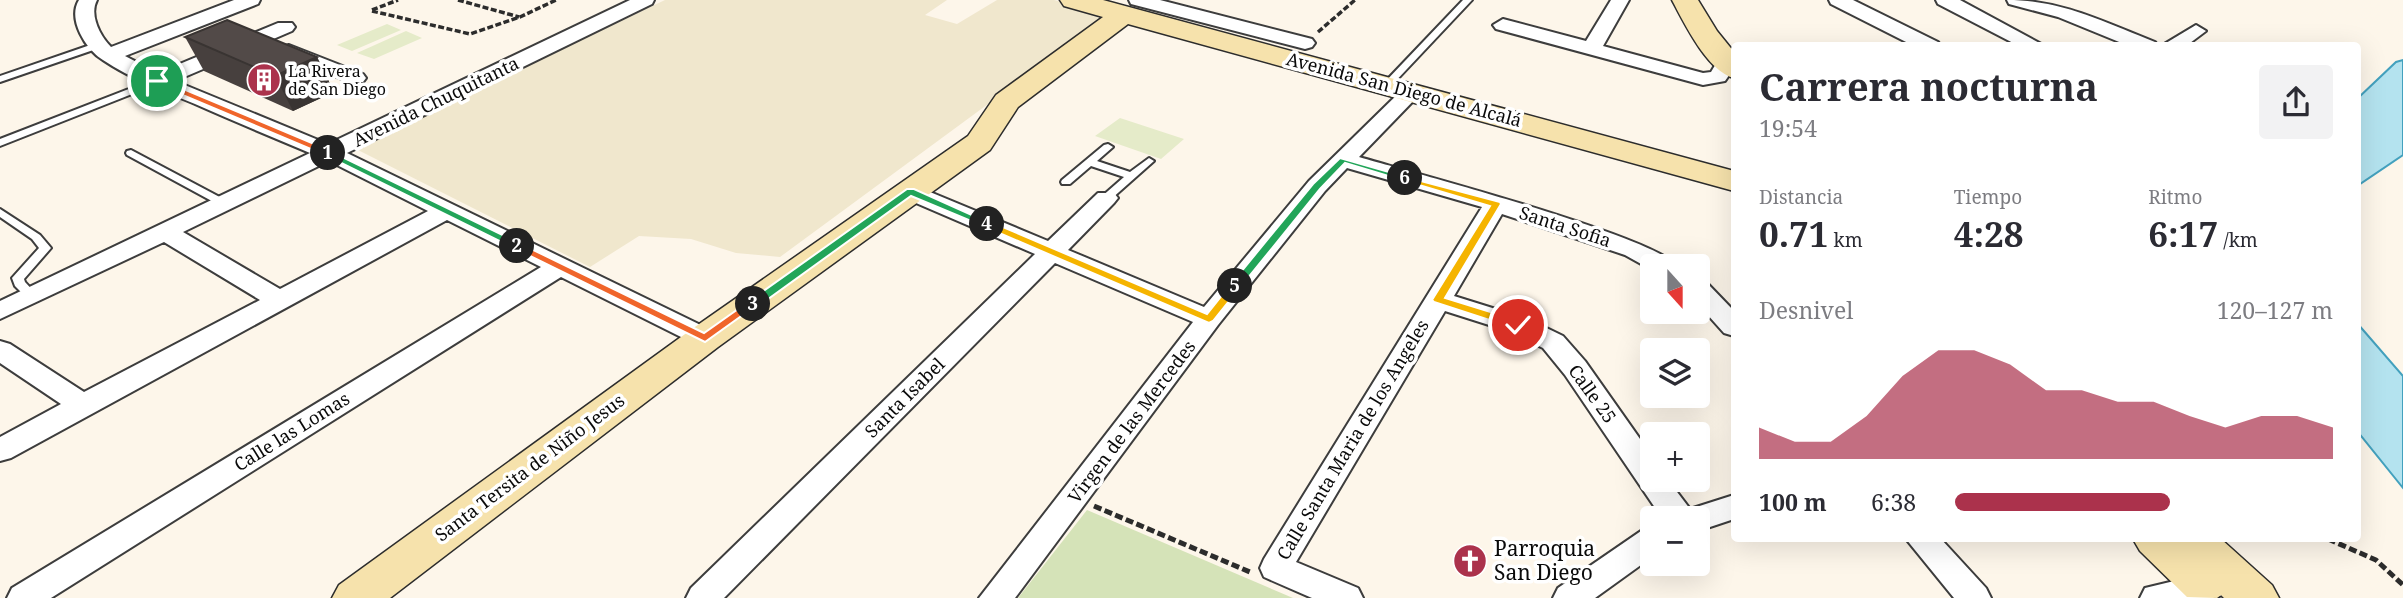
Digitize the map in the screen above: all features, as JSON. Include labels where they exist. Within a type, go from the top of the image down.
[{"type":"street","points":[[88,0],[85,5],[87,24],[93,40],[104,50],[157,81],[330,153],[705,338]]},
{"type":"street","name":"Avenida Chuquitanta","points":[[0,311],[645,0]]},
{"type":"street","name":"Avenida San Diego de Alcalá","points":[[1073,0],[1128,6],[1208,27],[1399,88],[1731,180]]},
{"type":"street","points":[[1592,47],[1620,0]]},
{"type":"street","points":[[1503,25],[1703,79],[1718,77],[1731,65],[1705,35],[1685,0]]},
{"type":"street","points":[[1838,0],[1923,42]]},
{"type":"street","points":[[1945,0],[2018,42]]},
{"type":"street","points":[[2016,0],[2065,13],[2138,42]]},
{"type":"street","points":[[2058,0],[2067,0]]},
{"type":"street","points":[[104,50],[242,1]]},
{"type":"street","name":"Santa Tersita de Niño Jesus","points":[[355,598],[705,338],[979,143],[1007,101],[1128,6]]},
{"type":"street","points":[[157,81],[285,27]]},
{"type":"street","points":[[1208,27],[1305,43]]},
{"type":"street","points":[[2178,42],[2196,31]]},
{"type":"street","points":[[258,38],[356,78]]},
{"type":"street","name":"Virgen de las Mercedes","points":[[996,598],[1075,498],[1209,319],[1317,186],[1343,160],[1399,88]]},
{"type":"street","name":"Santa Sofia","points":[[1343,160],[1496,204],[1642,254]]},
{"type":"street","points":[[910,192],[1209,319]]},
{"type":"street","name":"Santa Isabel","points":[[703,598],[1106,198]]},
{"type":"street","name":"Calle Santa Maria de los Angeles","points":[[1276,568],[1496,204]]},
{"type":"street","points":[[0,450],[446,211]]},
{"type":"street","points":[[165,232],[279,300]]},
{"type":"street","name":"Calle las Lomas","points":[[24,598],[559,267]]},
{"type":"street","name":"Calle 25","points":[[1438,300],[1518,325],[1553,342],[1640,462]]},
{"type":"street","points":[[1710,302],[1731,324]]},
{"type":"street","points":[[0,350],[83,405]]},
{"type":"street","points":[[1710,515],[1731,508]]},
{"type":"street","points":[[1925,542],[1974,598]]},
{"type":"street","points":[[2160,542],[2228,590]]},
{"type":"street","points":[[2193,542],[2228,590]]},
{"type":"street","points":[[1570,598],[1640,548]]},
{"type":"street","points":[[1276,568],[1346,598]]},
{"type":"street","points":[[2157,598],[2228,590]]},
{"type":"lane","points":[[1399,88],[1468,0]]},
{"type":"lane","points":[[0,79],[104,50]]},
{"type":"lane","points":[[0,144],[157,81]]},
{"type":"lane","points":[[1066,181],[1108,147]]},
{"type":"lane","points":[[131,153],[225,204]]},
{"type":"lane","points":[[1106,198],[1149,161]]},
{"type":"lane","points":[[1089,162],[1132,177]]},
{"type":"lane","points":[[0,212],[46,247],[18,278],[19,284],[32,296]]},
{"type":"path","points":[[398,0],[372,11],[470,34],[520,17],[556,0]]},
{"type":"path","points":[[461,0],[520,17]]},
{"type":"path","points":[[1305,43],[1355,0]]},
{"type":"path","points":[[1075,498],[1261,576],[1276,568]]},
{"type":"path","points":[[2335,542],[2376,560],[2403,585]]},
{"type":"shaded area","points":[[665,0],[947,0],[925,15],[957,24],[997,0],[1054,0],[1109,15],[780,257],[736,253],[691,239],[639,236],[590,267],[354,148]]},
{"type":"green space","points":[[387,24],[401,30],[352,51],[337,45]]},
{"type":"green space","points":[[406,31],[422,38],[374,59],[357,53]]},
{"type":"green space","points":[[1120,118],[1184,139],[1161,159],[1095,136]]},
{"type":"green space","points":[[1087,510],[1293,598],[1018,598]]},
{"type":"water","points":[[2403,60],[2403,155],[2361,183],[2361,95],[2396,62]]},
{"type":"water","points":[[2361,328],[2403,376],[2403,488],[2361,436]]},
{"type":"building","points":[[227,20],[317,57],[275,76],[185,37]]},
{"type":"place","name":"La Rivera de San Diego","points":[[264,80]]},
{"type":"place","name":"Parroquia San Diego","points":[[1470,561]]},
{"type":"route","points":[[157,81],[330,153],[705,338],[910,192],[1209,319],[1317,186],[1343,160],[1496,204],[1438,300],[1518,325]]}]
